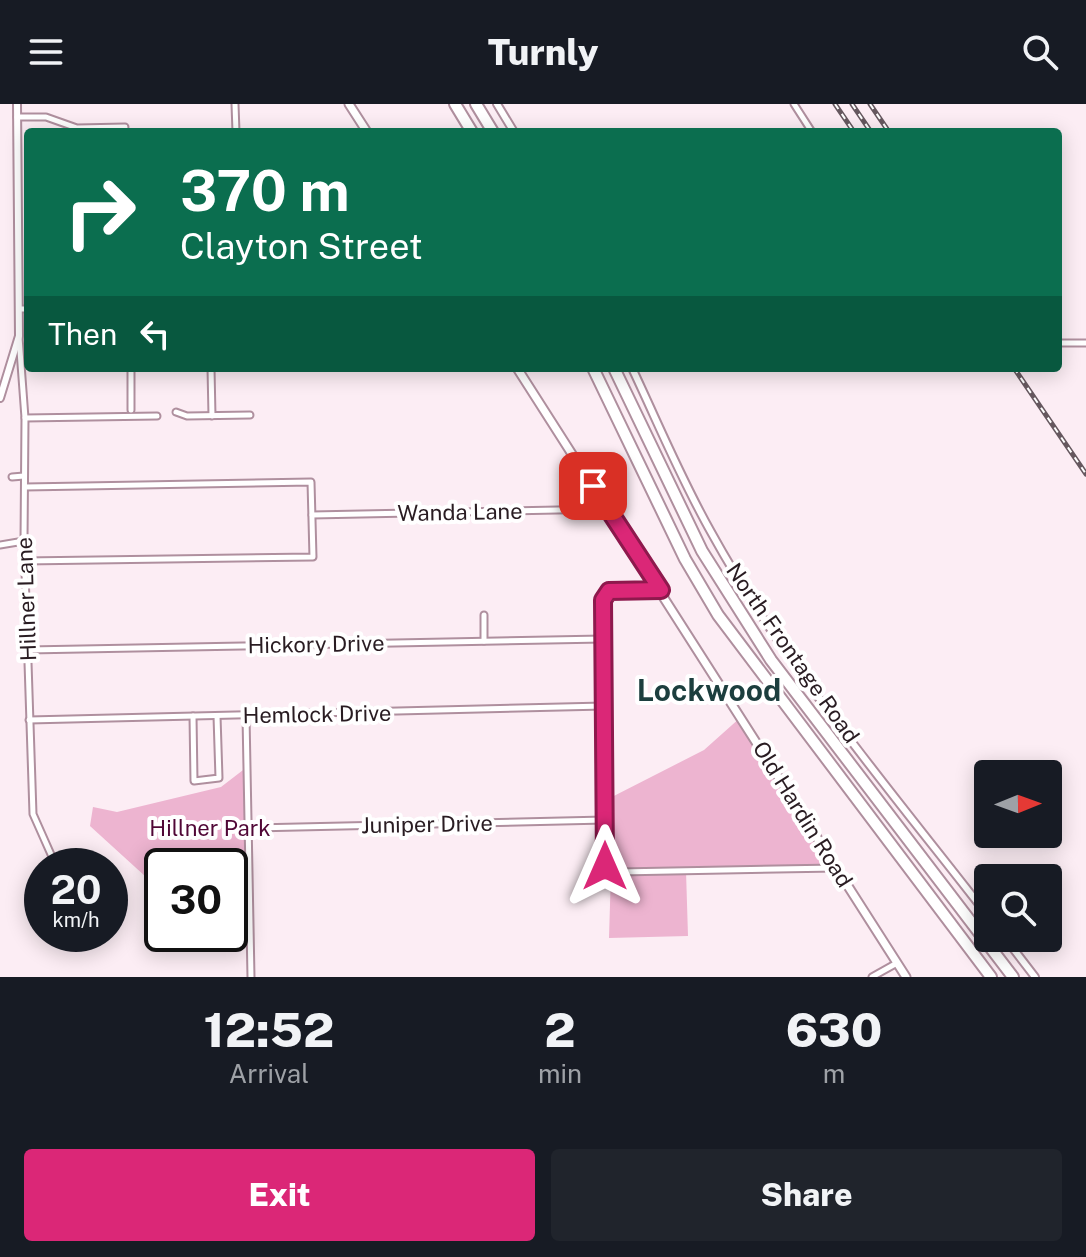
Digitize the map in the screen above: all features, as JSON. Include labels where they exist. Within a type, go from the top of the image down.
[{"type":"highway","points":[[455,104],[470,128]]},
{"type":"highway","points":[[476,104],[491,128]]},
{"type":"highway","points":[[595,372],[685,559],[718,615],[991,977]]},
{"type":"highway","points":[[616,372],[671,493],[749,627],[815,719],[1013,977]]},
{"type":"main road","points":[[349,104],[364,128]]},
{"type":"main road","name":"Old Hardin Road","points":[[520,372],[906,977]]},
{"type":"street","points":[[0,398],[24,309],[17,104]]},
{"type":"street","points":[[235,104],[236,128]]},
{"type":"street","points":[[497,104],[512,128]]},
{"type":"street","points":[[794,104],[809,128]]},
{"type":"street","points":[[17,117],[46,117],[77,128],[125,127]]},
{"type":"street","name":"Hillner Lane","points":[[19,336],[25,418],[24,561],[33,814],[48,848]]},
{"type":"street","points":[[1062,343],[1086,343]]},
{"type":"street","points":[[131,372],[131,410]]},
{"type":"street","points":[[211,372],[212,416]]},
{"type":"street","name":"North Frontage Road","points":[[634,372],[711,532],[755,604],[814,692],[974,898]]},
{"type":"street","points":[[176,412],[187,416],[250,415]]},
{"type":"street","points":[[25,418],[157,416]]},
{"type":"street","points":[[12,477],[24,476]]},
{"type":"street","points":[[24,561],[313,557],[311,482],[25,487]]},
{"type":"street","name":"Wanda Lane","points":[[312,515],[609,509]]},
{"type":"street","points":[[0,545],[24,541]]},
{"type":"street","points":[[661,590],[609,591],[603,600],[605,866],[619,872],[837,868]]},
{"type":"street","points":[[484,615],[484,641]]},
{"type":"street","name":"Hickory Drive","points":[[28,650],[603,639]]},
{"type":"street","name":"Hemlock Drive","points":[[29,720],[604,706]]},
{"type":"street","points":[[193,716],[194,781],[219,778],[217,716]]},
{"type":"street","points":[[246,716],[251,977]]},
{"type":"street","name":"Juniper Drive","points":[[249,828],[605,820]]},
{"type":"street","points":[[1016,952],[1035,977]]},
{"type":"street","points":[[872,977],[897,963]]},
{"type":"green space","points":[[741,717],[837,868],[686,871],[688,936],[609,938],[611,871],[605,866],[604,801],[704,750]]},
{"type":"green space","name":"Hillner Park","points":[[247,767],[249,878],[248,848],[144,848],[144,875],[128,861],[128,848],[114,848],[90,826],[93,807],[117,812],[221,787]]},
{"type":"railway","points":[[835,104],[851,128]]},
{"type":"railway","points":[[852,104],[868,128]]},
{"type":"railway","points":[[870,104],[886,128]]},
{"type":"railway","points":[[1017,372],[1086,474]]},
{"type":"district","name":"Lockwood","points":[[709,691]]},
{"type":"route","points":[[593,486],[661,590],[609,591],[603,600],[605,866]]}]
